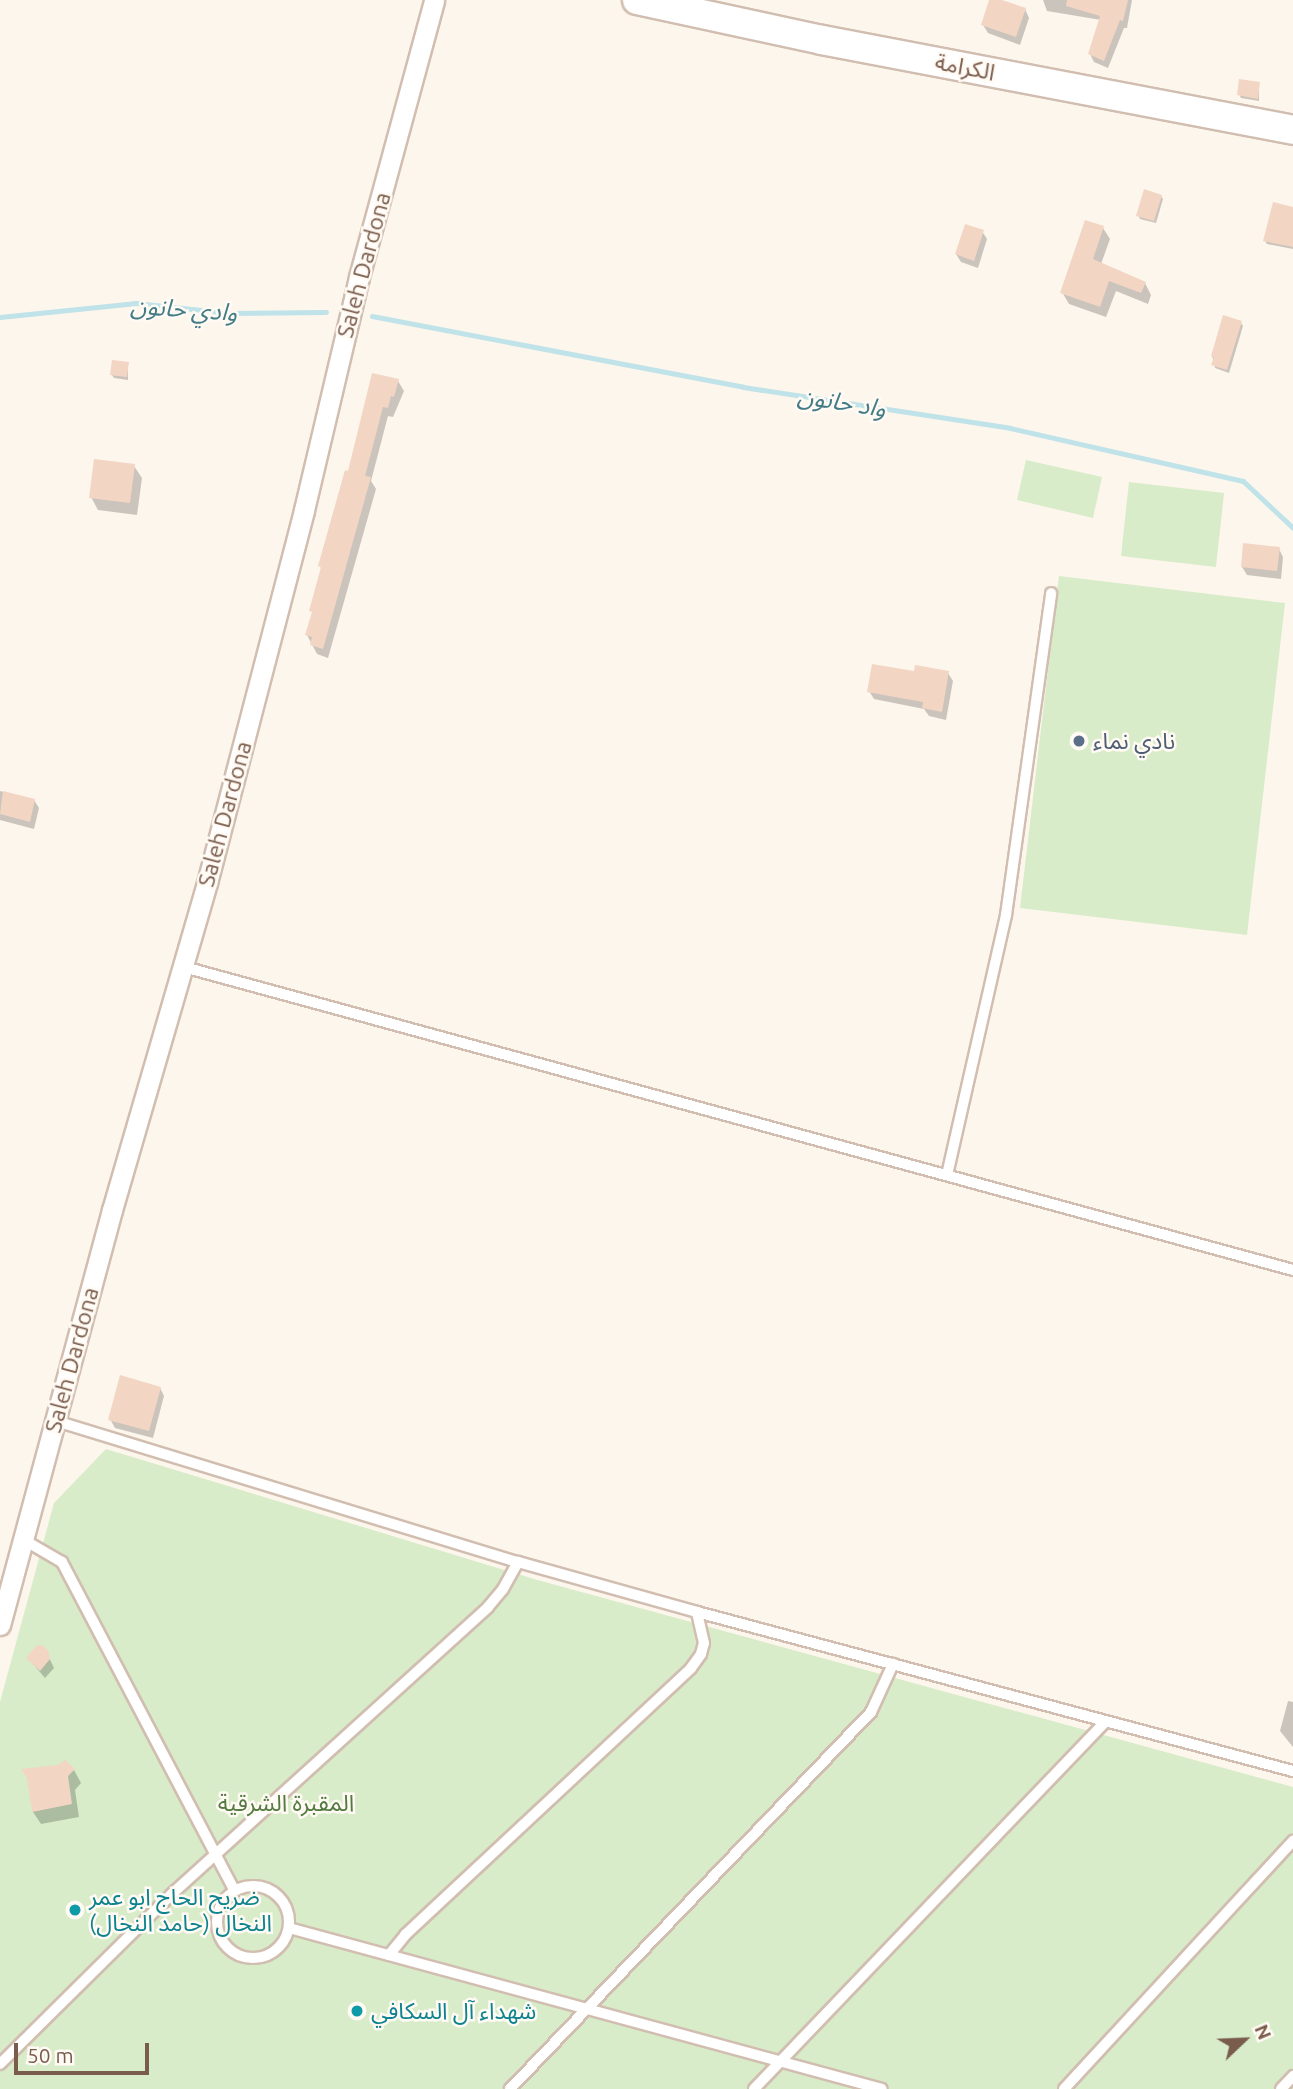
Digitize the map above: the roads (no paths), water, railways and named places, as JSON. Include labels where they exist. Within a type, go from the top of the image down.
[{"type":"main road","name":"الكرامة","points":[[637,0],[728,15],[1293,130]]},
{"type":"street","name":"Saleh Dardona","points":[[0,1625],[112,1210],[184,967],[304,510],[359,277],[434,0]]},
{"type":"lane","points":[[947,1175],[1006,915],[1051,593]]},
{"type":"lane","points":[[184,967],[1293,1270]]},
{"type":"lane","points":[[56,1421],[519,1562],[1293,1771]]},
{"type":"lane","points":[[24,1539],[62,1562],[217,1853],[234,1890]]},
{"type":"lane","points":[[0,2064],[217,1853],[488,1607],[503,1589],[519,1562]]},
{"type":"lane","points":[[389,1955],[405,1935],[691,1668],[701,1654],[704,1643],[697,1612]]},
{"type":"lane","points":[[510,2089],[871,1712],[893,1664]]},
{"type":"lane","points":[[754,2089],[1106,1721]]},
{"type":"lane","points":[[1064,2089],[1293,1841]]},
{"type":"lane","points":[[257,1886],[268,1889],[285,1905],[289,1928],[277,1949],[255,1958],[232,1952],[223,1943],[217,1920],[219,1909],[234,1890],[257,1886]]},
{"type":"lane","points":[[289,1928],[883,2089]]},
{"type":"lane","points":[[1281,2089],[1293,2076]]},
{"type":"waterway","name":"وادي حانون","points":[[0,317],[136,303],[229,313],[326,312]]},
{"type":"waterway","name":"واد حانون","points":[[372,316],[743,387],[1010,428],[1243,481],[1293,528]]},
{"type":"place","name":"نادي نماء","points":[[1079,741]]},
{"type":"place","name":"ضريح الحاج ابو عمر النخال (حامد النخال)","points":[[75,1910]]},
{"type":"place","name":"شهداء آل السكافي","points":[[357,2011]]},
{"type":"park label","name":"المقبرة الشرقية","points":[[286,1803]]}]
